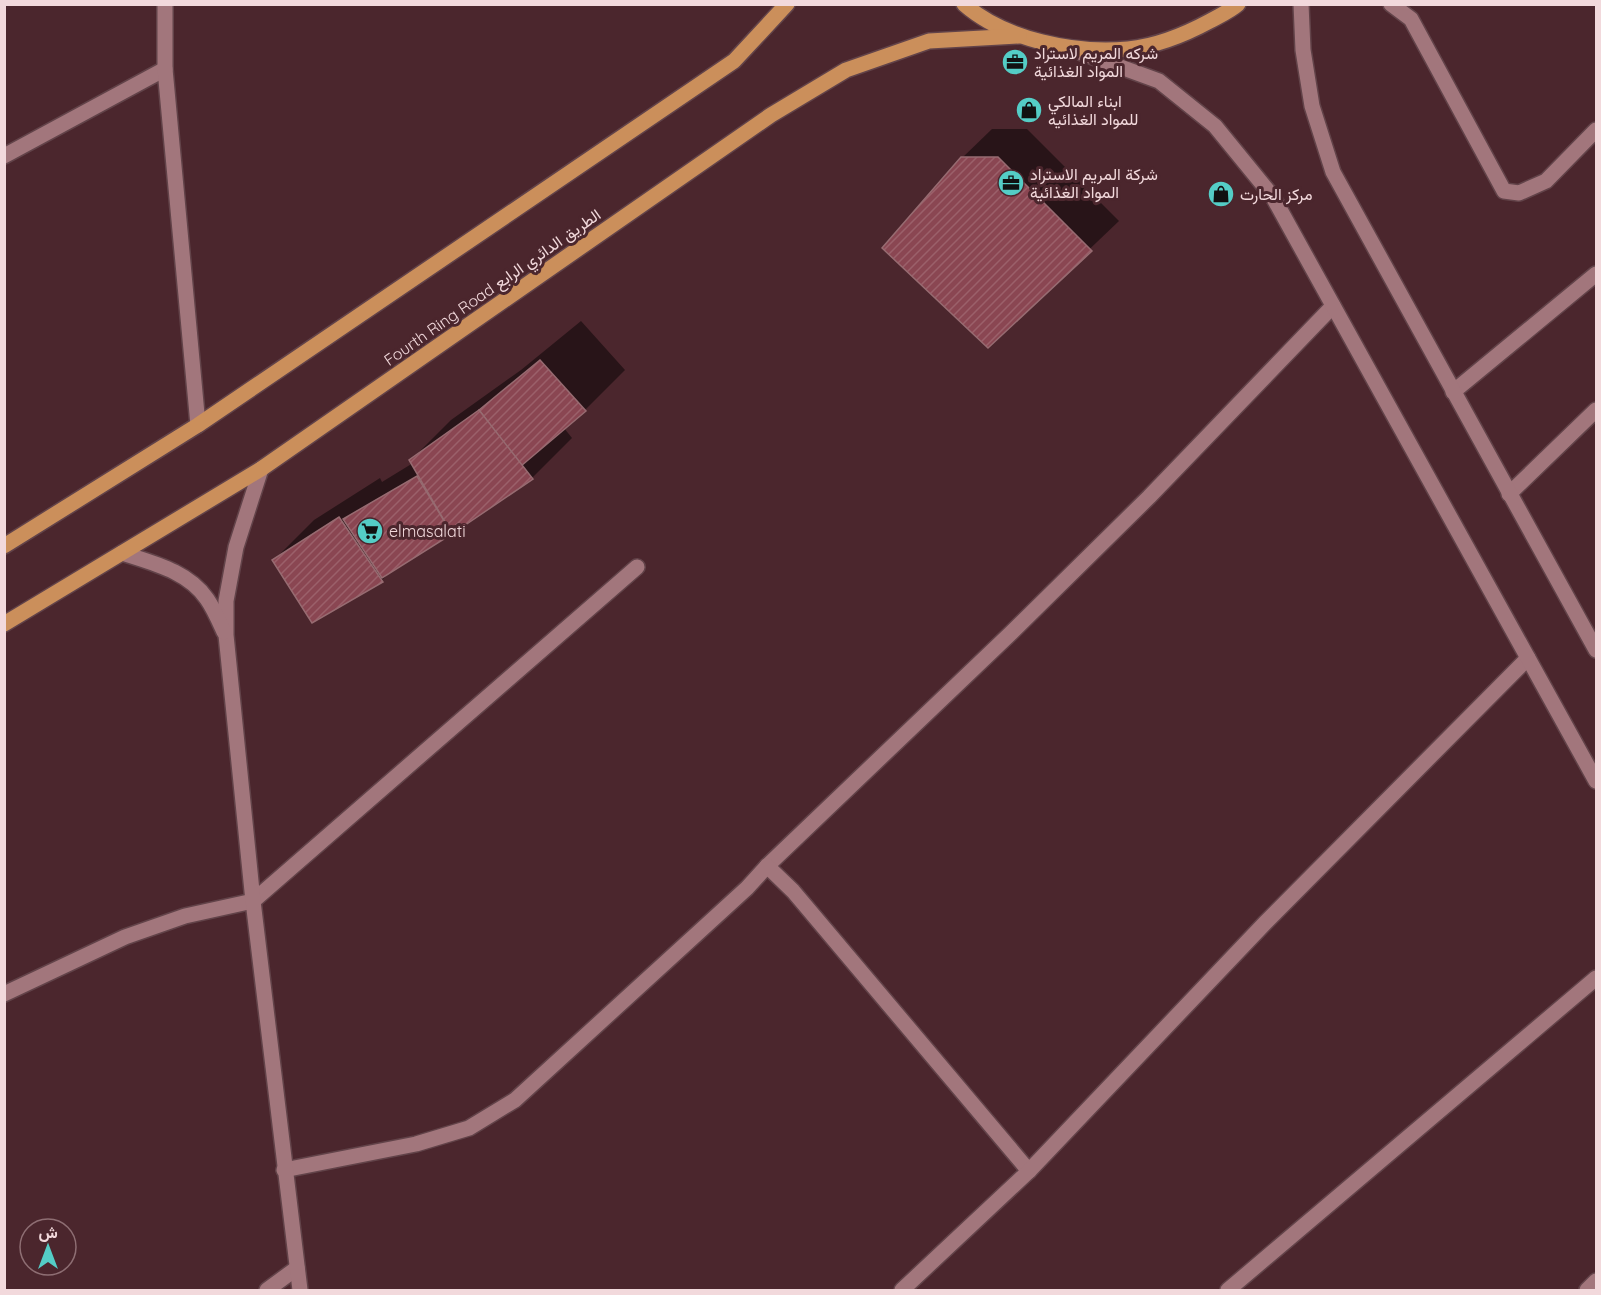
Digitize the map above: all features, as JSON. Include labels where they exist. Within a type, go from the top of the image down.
[{"type":"main road","points":[[4,546],[198,425],[734,61],[787,4]]},
{"type":"main road","points":[[964,4],[972,11],[1019,36],[1072,49],[1129,49],[1185,34],[1238,4]]},
{"type":"main road","name":"Fourth Ring Road الطريق الدائري الرابع","points":[[4,624],[261,469],[771,115],[846,70],[929,41],[1019,36]]},
{"type":"street","points":[[165,4],[165,69],[198,425]]},
{"type":"street","points":[[1301,4],[1302,50],[1312,106],[1333,172],[1596,650]]},
{"type":"street","points":[[1390,4],[1412,19],[1504,190],[1519,193],[1546,181],[1596,130]]},
{"type":"street","points":[[1072,49],[1159,81],[1215,126],[1273,197],[1596,781]]},
{"type":"street","points":[[4,156],[165,69]]},
{"type":"street","points":[[1453,392],[1596,274]]},
{"type":"street","points":[[284,1170],[416,1144],[469,1128],[515,1100],[747,888],[767,866],[1011,633],[1149,498],[1334,306]]},
{"type":"street","points":[[1509,494],[1596,410]]},
{"type":"street","points":[[261,469],[237,547],[226,601],[226,635],[253,901],[300,1290]]},
{"type":"street","points":[[122,553],[166,567],[188,580],[206,598],[226,635]]},
{"type":"street","points":[[4,994],[124,937],[185,916],[253,901],[637,567]]},
{"type":"street","points":[[902,1290],[1029,1171],[1266,923],[1528,658]]},
{"type":"street","points":[[767,866],[793,891],[1029,1171]]},
{"type":"street","points":[[1228,1290],[1596,978]]},
{"type":"street","points":[[267,1290],[297,1268]]},
{"type":"street","points":[[1587,1290],[1596,1281]]},
{"type":"building","points":[[961,157],[998,157],[1092,251],[988,348],[882,248]]},
{"type":"building","points":[[540,360],[586,411],[521,466],[479,410]]},
{"type":"building","points":[[479,410],[533,479],[452,534],[409,460]]},
{"type":"building","points":[[417,476],[452,534],[382,578],[343,519]]},
{"type":"building","points":[[339,517],[383,582],[312,623],[272,560]]},
{"type":"place","name":"شركه المريم لاستراد المواد الغذائية","points":[[1015,62]]},
{"type":"place","name":"ابناء المالكي للمواد الغذائيه","points":[[1029,110]]},
{"type":"place","name":"شركة المريم الاستراد المواد الغذائية","points":[[1011,183]]},
{"type":"place","name":"مركز الحارت","points":[[1221,194]]},
{"type":"place","name":"elmasalati","points":[[370,531]]}]
